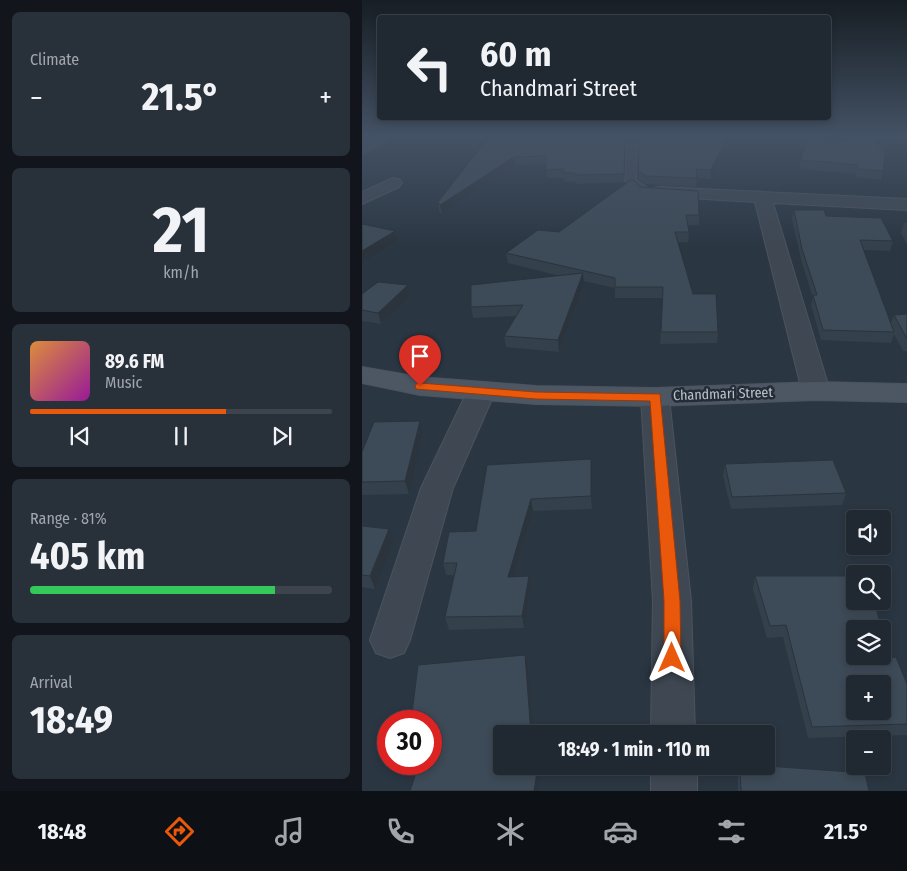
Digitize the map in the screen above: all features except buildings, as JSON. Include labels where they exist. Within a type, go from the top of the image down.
[{"type":"street","points":[[362,200],[394,183]]},
{"type":"street","points":[[646,191],[906,206]]},
{"type":"street","points":[[764,199],[816,391]]},
{"type":"street","name":"Chandmari Street","points":[[362,374],[420,386],[536,395],[656,397],[816,391],[906,393]]},
{"type":"street","points":[[390,640],[437,488],[480,392]]},
{"type":"street","points":[[656,397],[672,601],[673,725]]},
{"type":"street","points":[[674,775],[674,791]]},
{"type":"lane","points":[[630,174],[630,181],[646,191]]},
{"type":"route","points":[[420,386],[536,395],[656,397],[672,601],[672,658]]}]
